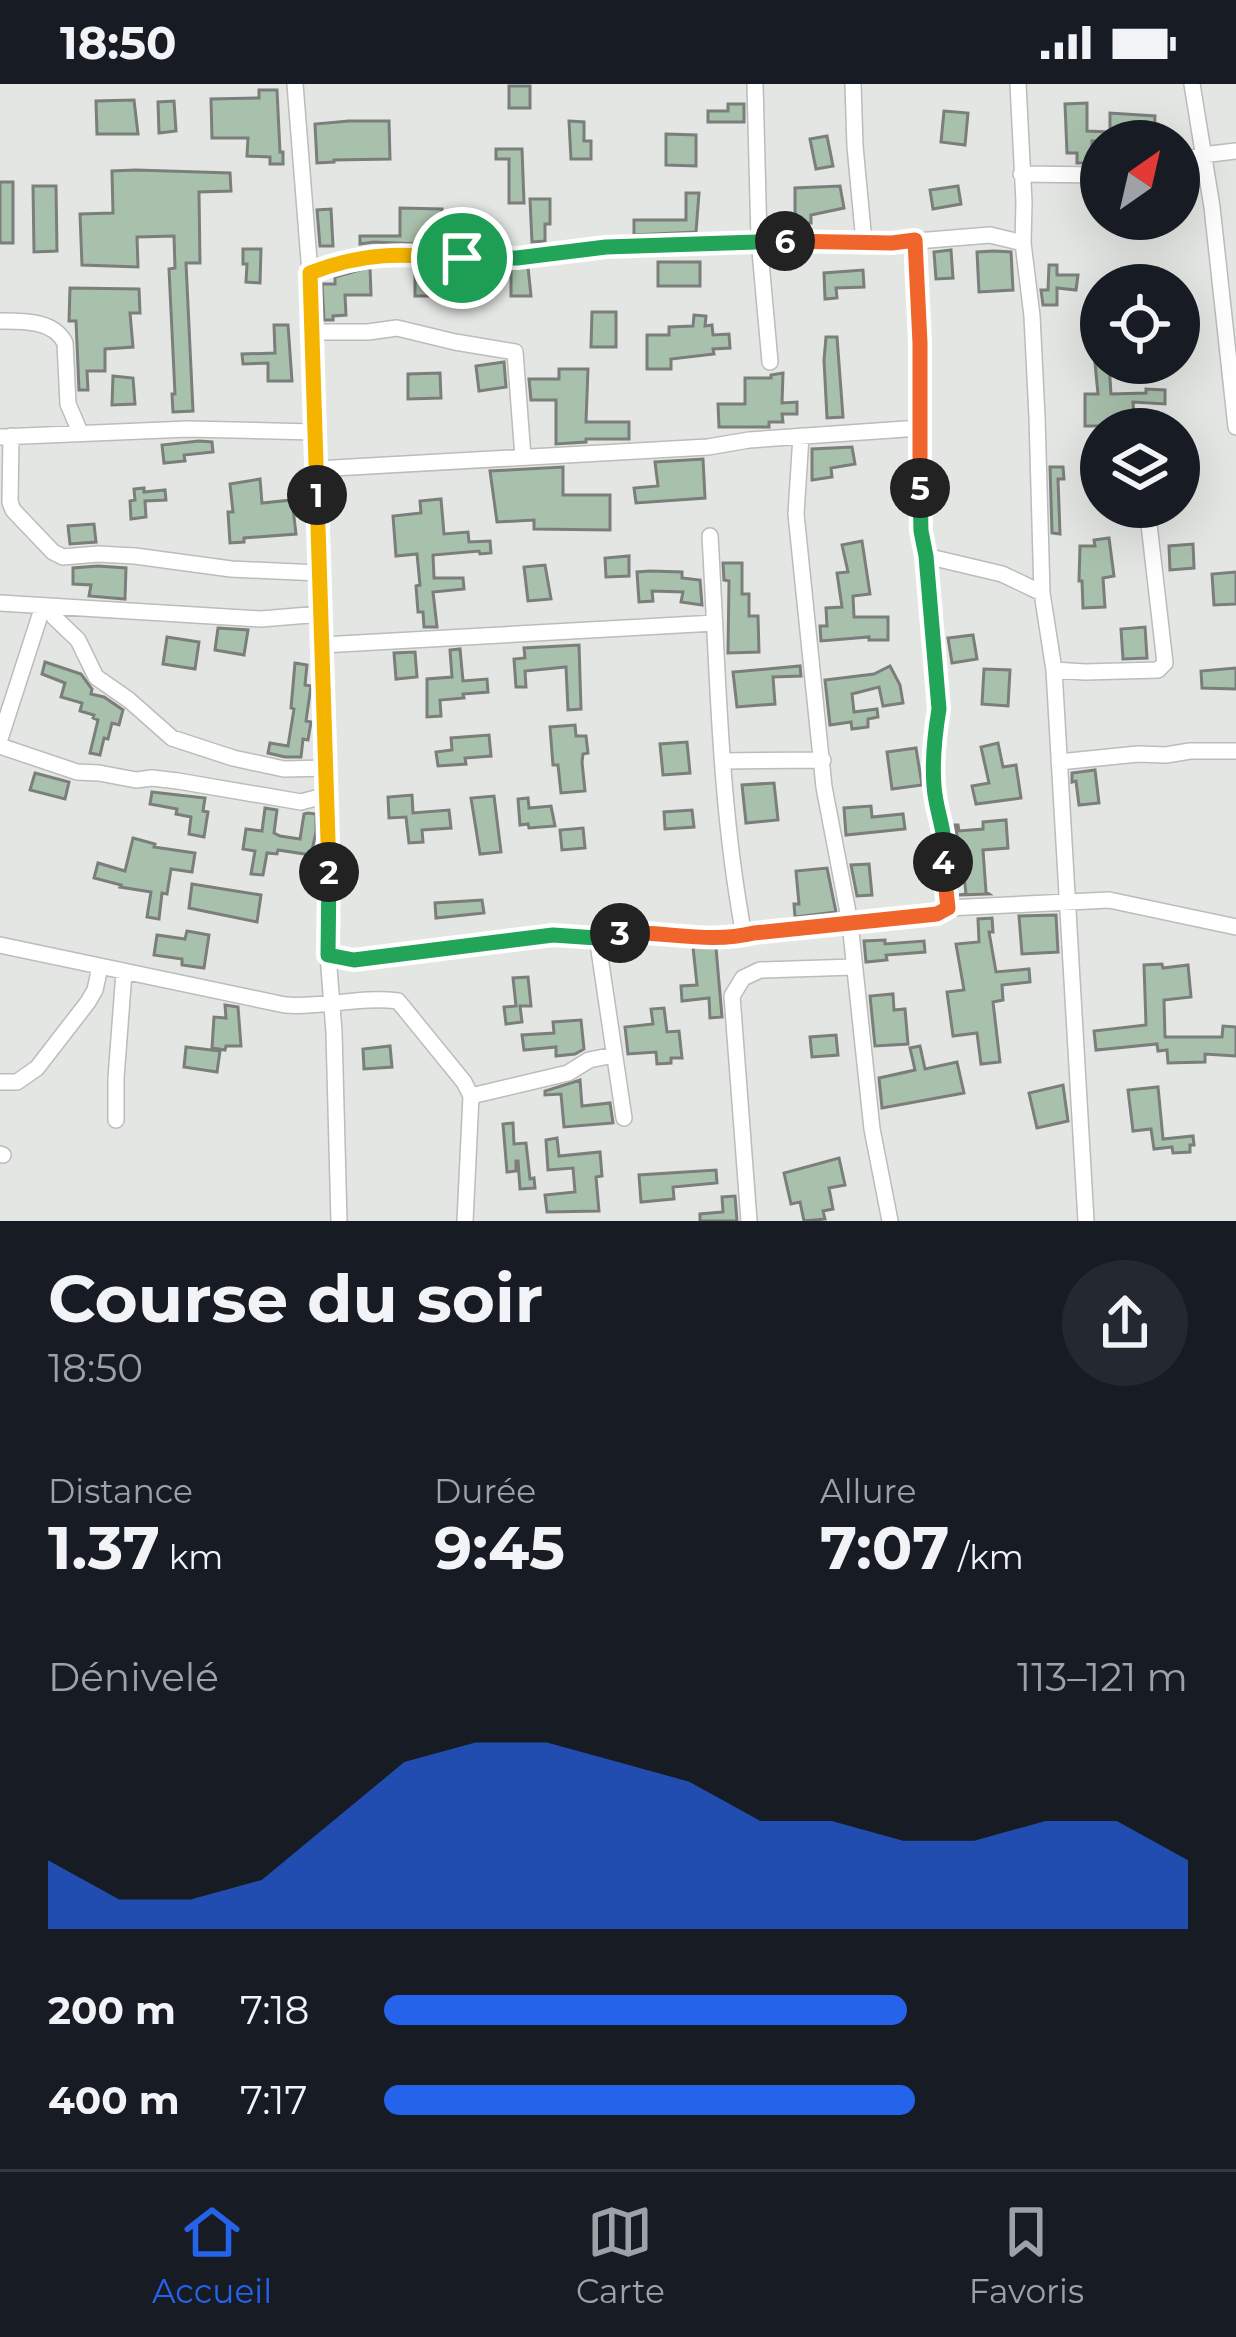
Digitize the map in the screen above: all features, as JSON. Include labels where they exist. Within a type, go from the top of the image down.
[{"type":"street","points":[[296,84],[310,273],[339,1221]]},
{"type":"street","points":[[755,84],[759,240],[770,362]]},
{"type":"street","points":[[853,84],[864,242]]},
{"type":"street","points":[[1018,84],[1042,593],[1054,670],[1086,1221]]},
{"type":"street","points":[[1192,84],[1212,207],[1236,427]]},
{"type":"street","points":[[1202,155],[1236,151]]},
{"type":"street","points":[[1021,174],[1080,175]]},
{"type":"street","points":[[990,235],[1011,220],[1024,202]]},
{"type":"street","points":[[310,273],[373,254],[487,259],[606,247],[990,235],[1023,243]]},
{"type":"street","points":[[915,240],[921,531],[939,709],[934,788],[946,842],[943,862],[948,908]]},
{"type":"street","points":[[0,321],[50,326],[62,335],[68,404],[80,432]]},
{"type":"street","points":[[311,332],[397,328],[512,350],[517,354],[524,457]]},
{"type":"street","points":[[316,469],[708,447],[920,428]]},
{"type":"street","points":[[314,432],[188,429],[5,436],[13,509],[63,557],[98,554],[319,573]]},
{"type":"street","points":[[801,436],[796,514],[824,787],[850,923],[872,1130],[890,1221]]},
{"type":"street","points":[[1054,670],[1158,670],[1166,663],[1150,528]]},
{"type":"street","points":[[710,536],[731,864],[744,935]]},
{"type":"street","points":[[926,556],[1002,574],[1042,593]]},
{"type":"street","points":[[0,603],[261,619],[321,614]]},
{"type":"street","points":[[47,607],[0,742],[77,772],[136,781],[178,781],[301,802],[326,795]]},
{"type":"street","points":[[47,607],[79,640],[96,677],[172,738],[284,769],[327,768]]},
{"type":"street","points":[[322,646],[715,623]]},
{"type":"street","points":[[1059,762],[1200,750],[1236,752]]},
{"type":"street","points":[[723,761],[823,760]]},
{"type":"street","points":[[328,955],[354,960],[553,935],[597,938],[644,932],[704,938],[937,914],[948,908],[1066,900],[1109,899],[1236,927]]},
{"type":"street","points":[[597,938],[624,1118]]},
{"type":"street","points":[[0,945],[285,1005],[398,1000],[471,1096],[465,1221]]},
{"type":"street","points":[[749,1221],[732,996],[743,979],[760,970],[854,967]]},
{"type":"street","points":[[0,1082],[17,1082],[37,1068],[88,1002],[100,968]]},
{"type":"street","points":[[116,1120],[124,972]]},
{"type":"street","points":[[471,1096],[568,1073],[589,1060],[614,1055]]},
{"type":"building","points":[[509,86],[530,86],[530,108],[509,108]]},
{"type":"building","points":[[259,90],[277,90],[283,164],[270,164],[270,157],[247,156],[248,138],[212,138],[211,99],[259,98]]},
{"type":"building","points":[[134,100],[138,134],[97,134],[96,101]]},
{"type":"building","points":[[174,101],[176,131],[159,133],[158,102]]},
{"type":"building","points":[[1087,103],[1087,120],[1080,120],[1080,163],[1077,153],[1067,153],[1065,104]]},
{"type":"building","points":[[728,104],[744,104],[744,122],[708,122],[708,111],[728,111]]},
{"type":"building","points":[[944,111],[968,113],[965,145],[941,142]]},
{"type":"building","points":[[1110,113],[1155,116],[1155,120],[1110,120]]},
{"type":"building","points":[[389,121],[390,159],[317,163],[315,124]]},
{"type":"building","points":[[569,121],[584,122],[591,159],[571,159]]},
{"type":"building","points":[[666,134],[696,135],[696,166],[666,165]]},
{"type":"building","points":[[827,136],[833,166],[816,169],[810,139]]},
{"type":"building","points":[[496,149],[522,149],[524,203],[509,203],[509,159],[496,159]]},
{"type":"building","points":[[112,171],[230,173],[231,191],[199,192],[200,263],[186,263],[193,411],[173,412],[169,269],[175,268],[174,236],[137,237],[138,267],[82,265],[80,214],[113,213]]},
{"type":"building","points":[[0,182],[13,182],[13,243],[0,243]]},
{"type":"building","points":[[33,186],[56,186],[57,251],[34,252]]},
{"type":"building","points":[[840,186],[844,208],[811,215],[811,223],[795,223],[795,188]]},
{"type":"building","points":[[958,186],[961,204],[933,209],[930,190]]},
{"type":"building","points":[[686,193],[699,193],[696,232],[634,235],[634,220],[686,220]]},
{"type":"building","points":[[530,199],[550,199],[545,241],[532,242]]},
{"type":"building","points":[[400,208],[442,209],[442,235],[475,235],[475,242],[488,242],[488,247],[360,244],[360,236],[400,236]]},
{"type":"building","points":[[331,209],[333,246],[320,246],[317,210]]},
{"type":"building","points":[[243,249],[261,249],[260,283],[246,282]]},
{"type":"building","points":[[951,250],[953,278],[936,279],[934,252]]},
{"type":"building","points":[[977,252],[1011,252],[1013,290],[979,292]]},
{"type":"building","points":[[658,262],[700,262],[700,286],[658,286]]},
{"type":"building","points":[[1049,265],[1057,265],[1057,275],[1078,275],[1076,290],[1057,288],[1057,305],[1043,305],[1041,290],[1048,290]]},
{"type":"building","points":[[370,267],[371,295],[345,295],[346,315],[324,320],[322,284],[335,284],[335,277]]},
{"type":"building","points":[[528,267],[531,296],[511,296],[511,269]]},
{"type":"building","points":[[863,270],[864,287],[836,288],[837,298],[825,299],[824,273]]},
{"type":"building","points":[[415,272],[441,272],[441,296],[415,296]]},
{"type":"building","points":[[70,288],[139,289],[140,313],[130,313],[133,347],[105,349],[105,371],[87,371],[88,390],[79,390],[76,321],[69,321]]},
{"type":"building","points":[[592,312],[616,312],[616,347],[591,347]]},
{"type":"building","points":[[694,315],[706,316],[705,326],[712,325],[713,335],[729,334],[730,348],[671,359],[671,369],[647,369],[647,335],[669,335],[669,327],[693,326]]},
{"type":"building","points":[[274,325],[288,325],[292,381],[268,381],[268,363],[243,364],[242,354],[275,353]]},
{"type":"building","points":[[826,337],[837,337],[843,417],[827,418]]},
{"type":"building","points":[[504,362],[506,387],[479,391],[476,366]]},
{"type":"building","points":[[559,369],[588,369],[586,422],[629,422],[629,439],[556,444],[556,400],[531,400],[529,379],[559,379]]},
{"type":"building","points":[[440,373],[441,398],[408,399],[408,374]]},
{"type":"building","points":[[783,373],[782,403],[797,402],[797,414],[782,414],[783,422],[769,422],[769,427],[719,427],[718,404],[745,404],[745,378]]},
{"type":"building","points":[[113,376],[133,378],[135,404],[112,405]]},
{"type":"building","points":[[1097,384],[1110,384],[1111,394],[1165,390],[1165,404],[1085,408],[1085,394],[1098,394]]},
{"type":"building","points":[[212,442],[213,452],[164,463],[162,445]]},
{"type":"building","points":[[852,447],[855,464],[831,468],[832,477],[812,480],[812,449]]},
{"type":"building","points":[[703,459],[705,498],[636,503],[634,488],[658,486],[655,462]]},
{"type":"building","points":[[563,467],[563,495],[610,495],[610,530],[534,529],[534,520],[497,522],[490,471]]},
{"type":"building","points":[[1050,467],[1063,467],[1064,479],[1058,479],[1060,534],[1052,533]]},
{"type":"building","points":[[260,479],[262,503],[292,500],[296,534],[230,543],[230,484]]},
{"type":"building","points":[[144,488],[144,492],[165,490],[166,500],[145,501],[146,517],[131,519],[134,489]]},
{"type":"building","points":[[441,499],[444,534],[468,532],[469,542],[490,541],[491,553],[433,555],[434,578],[463,578],[464,589],[433,592],[437,627],[424,627],[423,612],[418,612],[417,554],[396,556],[393,516],[421,513],[420,501]]},
{"type":"building","points":[[94,524],[96,542],[70,544],[68,526]]},
{"type":"building","points":[[1109,538],[1114,576],[1103,578],[1105,607],[1083,608],[1080,546],[1095,546],[1094,540]]},
{"type":"building","points":[[862,541],[870,594],[853,596],[854,617],[888,617],[888,640],[821,641],[820,626],[827,626],[826,608],[842,607],[837,573],[848,572],[842,545]]},
{"type":"building","points":[[1193,544],[1194,568],[1170,570],[1169,546]]},
{"type":"building","points":[[629,556],[629,576],[606,577],[605,558]]},
{"type":"building","points":[[723,563],[742,563],[742,594],[749,594],[749,616],[758,616],[759,652],[728,653],[729,581],[724,580]]},
{"type":"building","points":[[545,565],[551,599],[528,601],[524,567]]},
{"type":"building","points":[[73,568],[126,568],[125,599],[89,596],[91,585],[73,584]]},
{"type":"building","points":[[637,572],[682,572],[682,578],[700,580],[702,605],[681,602],[683,592],[652,591],[653,601],[639,602]]},
{"type":"building","points":[[1236,572],[1236,604],[1214,605],[1212,574]]},
{"type":"building","points":[[1145,627],[1147,658],[1123,659],[1121,629]]},
{"type":"building","points":[[218,628],[248,630],[244,655],[215,650]]},
{"type":"building","points":[[973,635],[977,659],[952,663],[948,638]]},
{"type":"building","points":[[167,637],[199,642],[195,669],[163,664]]},
{"type":"building","points":[[579,645],[581,709],[568,710],[566,667],[525,671],[526,687],[516,687],[514,659],[525,658],[524,648]]},
{"type":"building","points":[[460,649],[463,681],[487,679],[488,692],[440,700],[441,716],[427,717],[427,679],[452,677],[450,650]]},
{"type":"building","points":[[415,652],[417,677],[396,679],[394,653]]},
{"type":"building","points":[[45,662],[81,674],[91,694],[123,710],[119,725],[112,723],[108,739],[104,738],[100,755],[90,753],[98,720],[80,711],[82,703],[61,697],[65,683],[42,674]]},
{"type":"building","points":[[295,663],[307,665],[305,685],[311,686],[306,721],[311,722],[301,757],[285,757],[268,753],[270,743],[288,746]]},
{"type":"building","points":[[800,666],[801,676],[773,677],[775,704],[737,707],[733,672]]},
{"type":"building","points":[[890,666],[903,703],[883,706],[879,687],[852,694],[854,712],[877,709],[878,717],[868,719],[868,727],[852,729],[851,722],[830,725],[825,680],[874,674]]},
{"type":"building","points":[[1236,668],[1236,689],[1202,688],[1201,671]]},
{"type":"building","points":[[984,669],[1010,670],[1008,706],[982,704]]},
{"type":"building","points":[[575,725],[576,736],[586,736],[585,791],[561,793],[550,727]]},
{"type":"building","points":[[489,735],[491,756],[438,766],[436,752],[452,750],[451,738]]},
{"type":"building","points":[[687,742],[690,773],[663,775],[660,744]]},
{"type":"building","points":[[998,743],[1003,767],[1016,765],[1021,798],[976,804],[972,786],[989,783],[981,747]]},
{"type":"building","points":[[916,748],[922,785],[892,789],[887,752]]},
{"type":"building","points":[[1095,770],[1099,803],[1079,805],[1072,773]]},
{"type":"building","points":[[35,773],[69,782],[65,799],[30,790]]},
{"type":"building","points":[[774,783],[778,820],[746,823],[742,785]]},
{"type":"building","points":[[152,792],[205,798],[204,837],[189,834],[191,817],[150,804]]},
{"type":"building","points":[[412,795],[413,813],[449,810],[451,828],[422,830],[423,842],[409,843],[406,817],[389,818],[388,797]]},
{"type":"building","points":[[494,796],[501,852],[480,854],[471,798]]},
{"type":"building","points":[[528,798],[529,808],[551,806],[555,826],[520,825],[518,799]]},
{"type":"building","points":[[871,806],[872,817],[903,814],[905,829],[846,835],[844,808]]},
{"type":"building","points":[[265,808],[277,810],[274,833],[280,836],[300,839],[308,813],[316,814],[316,832],[311,855],[267,853],[263,875],[251,874],[255,851],[243,849],[246,829],[262,831]]},
{"type":"building","points":[[692,810],[694,827],[665,829],[664,812]]},
{"type":"building","points":[[1006,820],[1008,848],[983,850],[989,894],[959,895],[966,894],[962,857],[956,857],[955,825],[959,831],[983,829],[983,822]]},
{"type":"building","points":[[583,828],[585,848],[562,850],[560,830]]},
{"type":"building","points":[[133,838],[154,847],[195,853],[192,872],[171,869],[159,919],[147,917],[151,892],[94,878],[98,863],[125,871]]},
{"type":"building","points":[[869,864],[872,895],[857,896],[851,865]]},
{"type":"building","points":[[827,868],[836,912],[795,917],[794,904],[799,904],[796,871]]},
{"type":"building","points":[[192,884],[261,895],[257,922],[189,908]]},
{"type":"building","points":[[482,900],[484,913],[436,918],[435,903]]},
{"type":"building","points":[[1056,915],[1058,952],[1022,954],[1019,916]]},
{"type":"building","points":[[992,918],[993,932],[989,932],[996,972],[1029,969],[1030,982],[1002,985],[1003,1000],[993,1002],[1000,1062],[981,1064],[977,1033],[953,1036],[947,992],[964,990],[956,944],[979,942],[978,919]]},
{"type":"building","points":[[187,931],[209,935],[204,968],[154,955],[157,935],[185,939]]},
{"type":"building","points":[[885,940],[885,944],[924,941],[925,952],[866,962],[864,941]]},
{"type":"building","points":[[693,947],[716,948],[722,1017],[710,1018],[709,998],[682,1001],[681,986],[697,985]]},
{"type":"building","points":[[1162,964],[1163,968],[1188,965],[1191,997],[1164,1000],[1165,1037],[1222,1037],[1223,1026],[1236,1027],[1236,1056],[1205,1054],[1205,1062],[1168,1063],[1167,1050],[1158,1051],[1157,1044],[1096,1050],[1094,1031],[1146,1025],[1144,965]]},
{"type":"building","points":[[528,977],[531,1006],[520,1006],[522,1022],[506,1024],[504,1007],[516,1006],[513,978]]},
{"type":"building","points":[[893,994],[894,1010],[905,1009],[908,1044],[875,1046],[870,996]]},
{"type":"building","points":[[225,1005],[238,1007],[241,1046],[226,1046],[225,1050],[212,1048],[214,1017],[226,1018]]},
{"type":"building","points":[[664,1008],[667,1032],[679,1031],[682,1058],[657,1064],[656,1052],[628,1054],[625,1027],[653,1024],[651,1009]]},
{"type":"building","points":[[581,1020],[584,1049],[575,1054],[556,1056],[556,1047],[524,1050],[522,1035],[554,1033],[553,1022]]},
{"type":"building","points":[[836,1035],[838,1055],[812,1057],[810,1037]]},
{"type":"building","points":[[390,1046],[392,1067],[364,1069],[363,1049]]},
{"type":"building","points":[[920,1046],[925,1069],[957,1062],[964,1093],[882,1108],[879,1078],[915,1070],[910,1048]]},
{"type":"building","points":[[186,1047],[220,1051],[217,1072],[184,1067]]},
{"type":"building","points":[[580,1080],[582,1106],[610,1103],[613,1123],[564,1127],[561,1094],[545,1095],[545,1091]]},
{"type":"building","points":[[1063,1085],[1068,1121],[1037,1128],[1029,1093]]},
{"type":"building","points":[[1158,1087],[1163,1139],[1193,1136],[1190,1152],[1154,1149],[1151,1129],[1133,1131],[1128,1090]]},
{"type":"building","points":[[513,1123],[514,1144],[526,1143],[535,1188],[520,1189],[518,1161],[516,1171],[507,1172],[503,1124]]},
{"type":"building","points":[[557,1138],[559,1156],[600,1152],[599,1211],[547,1212],[545,1195],[575,1192],[573,1168],[548,1170],[546,1140]]},
{"type":"building","points":[[839,1158],[845,1185],[829,1188],[833,1209],[823,1211],[825,1219],[804,1221],[800,1202],[791,1204],[784,1173]]},
{"type":"building","points":[[716,1170],[717,1183],[673,1187],[674,1199],[641,1202],[639,1175]]},
{"type":"building","points":[[735,1196],[737,1221],[700,1221],[700,1214],[723,1212],[722,1197]]},
{"type":"route","points":[[759,240],[915,240],[921,531],[939,709],[934,788],[946,842],[943,862],[948,908],[937,914],[734,938],[644,932],[597,938],[566,934],[354,960],[328,955],[327,758],[310,273],[373,254],[462,258],[759,240]]}]
